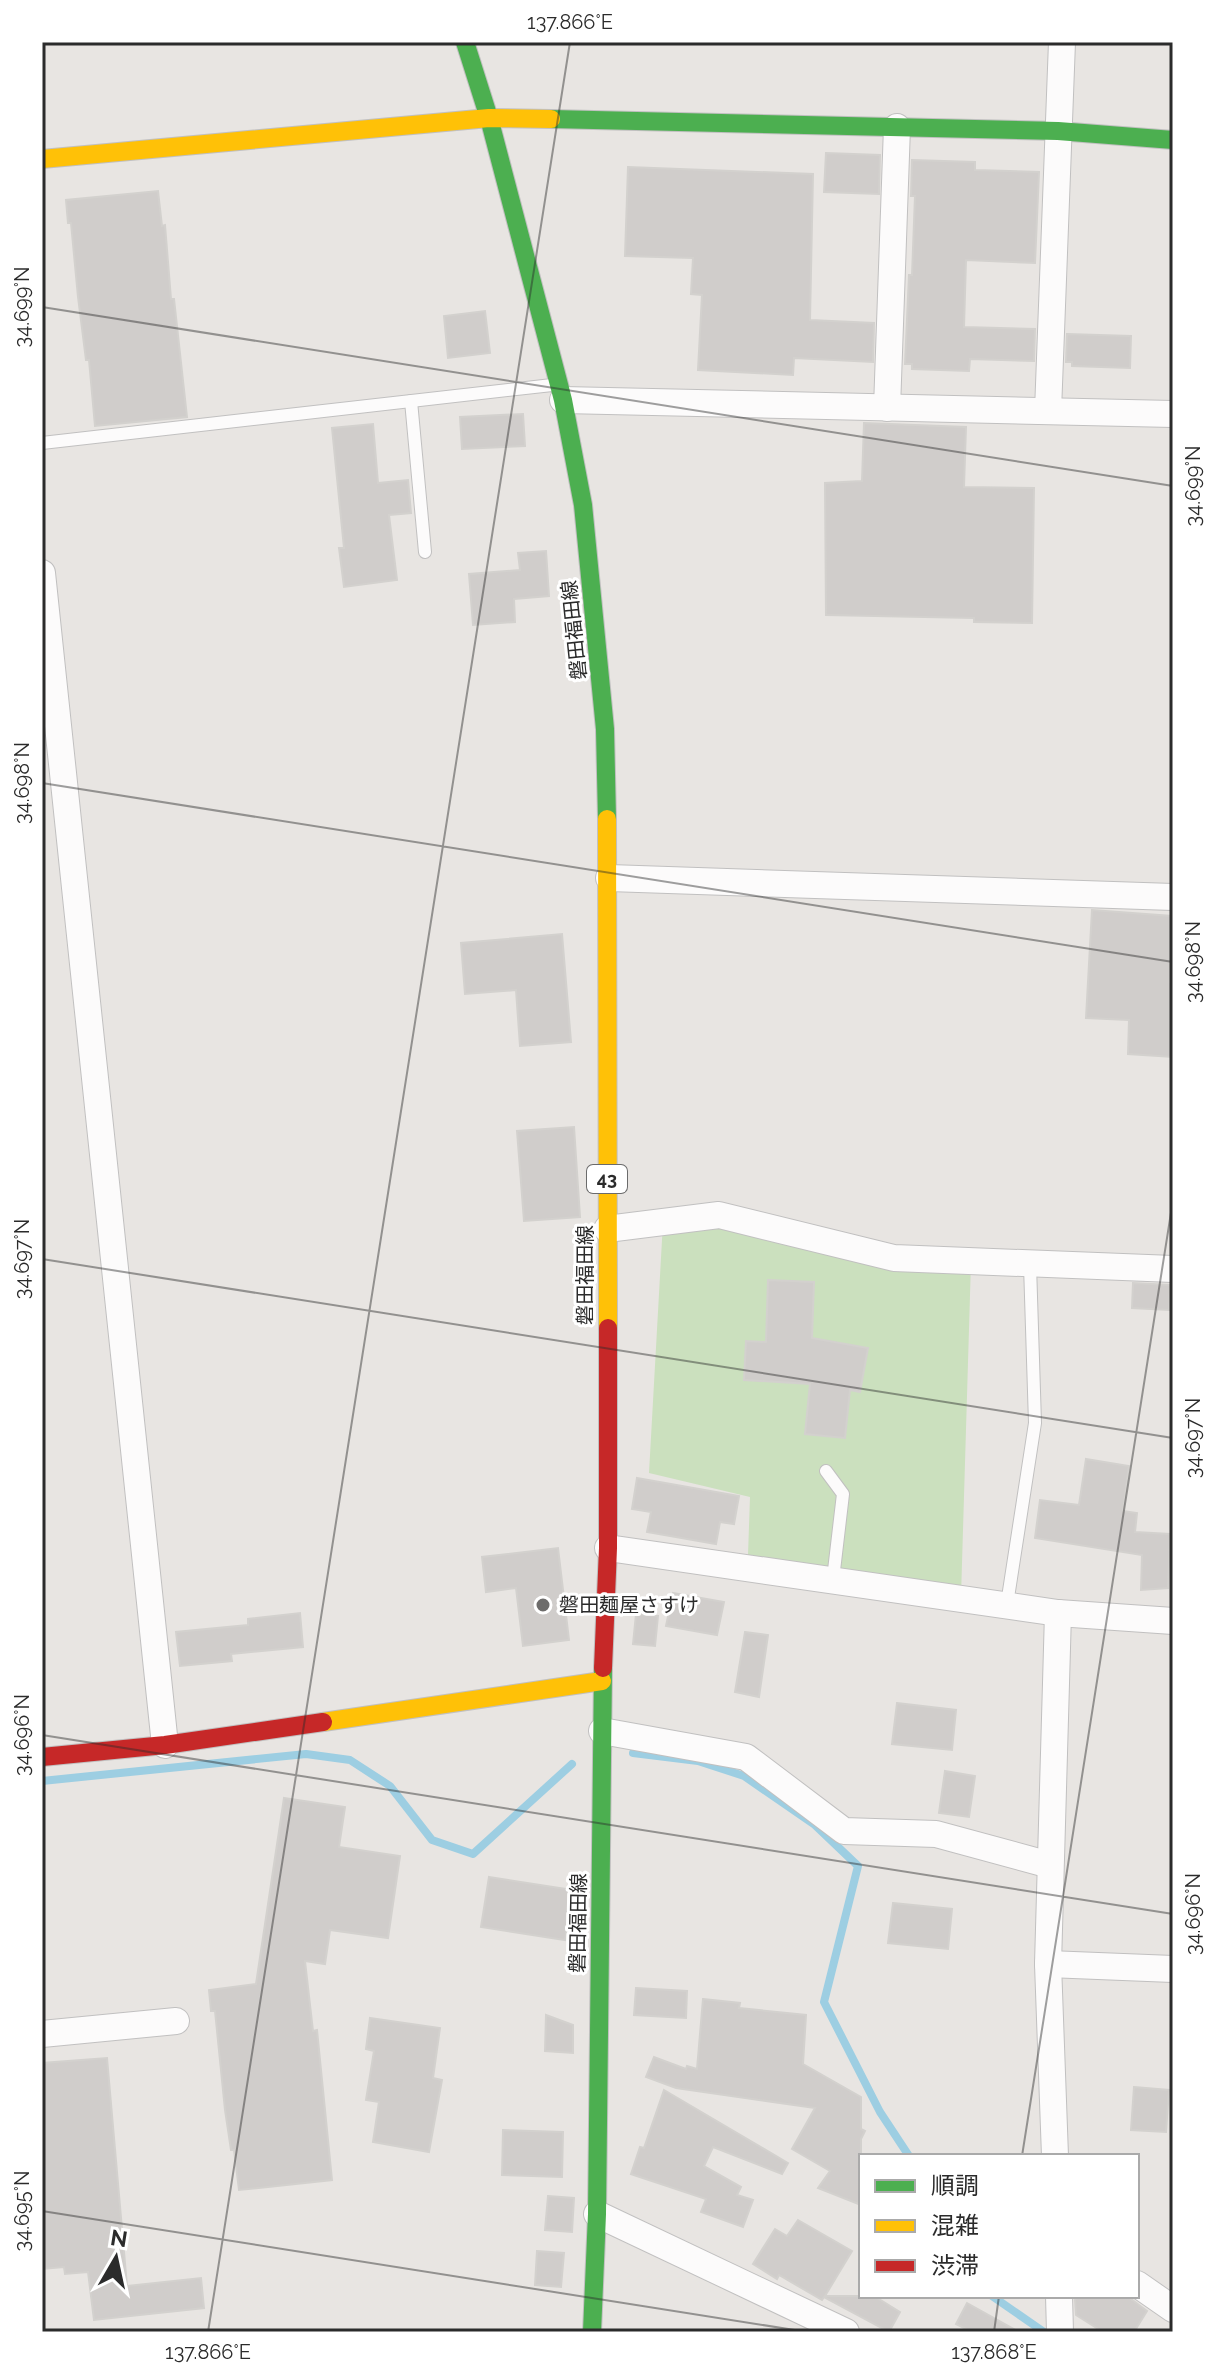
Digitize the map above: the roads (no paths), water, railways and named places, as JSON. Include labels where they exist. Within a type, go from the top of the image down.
[{"type":"main road","name":"磐田福田線","points":[[465,42],[489,118],[561,392],[583,505],[605,729],[609,878],[608,1548],[602,1681],[597,2214],[592,2332]]},
{"type":"main road","points":[[42,159],[489,118],[1058,131],[1173,140]]},
{"type":"main road","points":[[42,1757],[165,1745],[602,1681]]},
{"type":"street","points":[[1048,411],[1062,42]]},
{"type":"street","points":[[887,408],[897,127]]},
{"type":"street","points":[[561,392],[887,408],[1173,414]]},
{"type":"street","points":[[42,573],[165,1745]]},
{"type":"street","points":[[609,878],[1173,897]]},
{"type":"street","points":[[607,1229],[719,1215],[894,1258],[1173,1269]]},
{"type":"street","points":[[608,1548],[1058,1613],[1173,1621]]},
{"type":"street","points":[[1055,2154],[1048,1964],[1058,1613]]},
{"type":"street","points":[[602,1731],[746,1757],[844,1831],[936,1834],[1050,1865]]},
{"type":"street","points":[[1048,1964],[1173,1969]]},
{"type":"street","points":[[42,2034],[176,2021]]},
{"type":"street","points":[[597,2214],[846,2332]]},
{"type":"street","points":[[1139,2285],[1173,2309]]},
{"type":"street","points":[[1059,2298],[1060,2332]]},
{"type":"lane","points":[[42,443],[411,401],[561,392]]},
{"type":"lane","points":[[411,401],[425,552]]},
{"type":"lane","points":[[1007,1604],[1035,1423],[1030,1265]]},
{"type":"lane","points":[[826,1471],[843,1494],[833,1579]]},
{"type":"waterway","points":[[633,1753],[698,1761],[744,1776],[815,1825],[858,1866],[824,2002],[880,2112],[908,2154]]},
{"type":"waterway","points":[[42,1781],[306,1754],[350,1760],[390,1786],[432,1840],[473,1854],[572,1764]]},
{"type":"waterway","points":[[995,2298],[1044,2332]]},
{"type":"place","name":"磐田麺屋さすけ","points":[[543,1605]]}]
